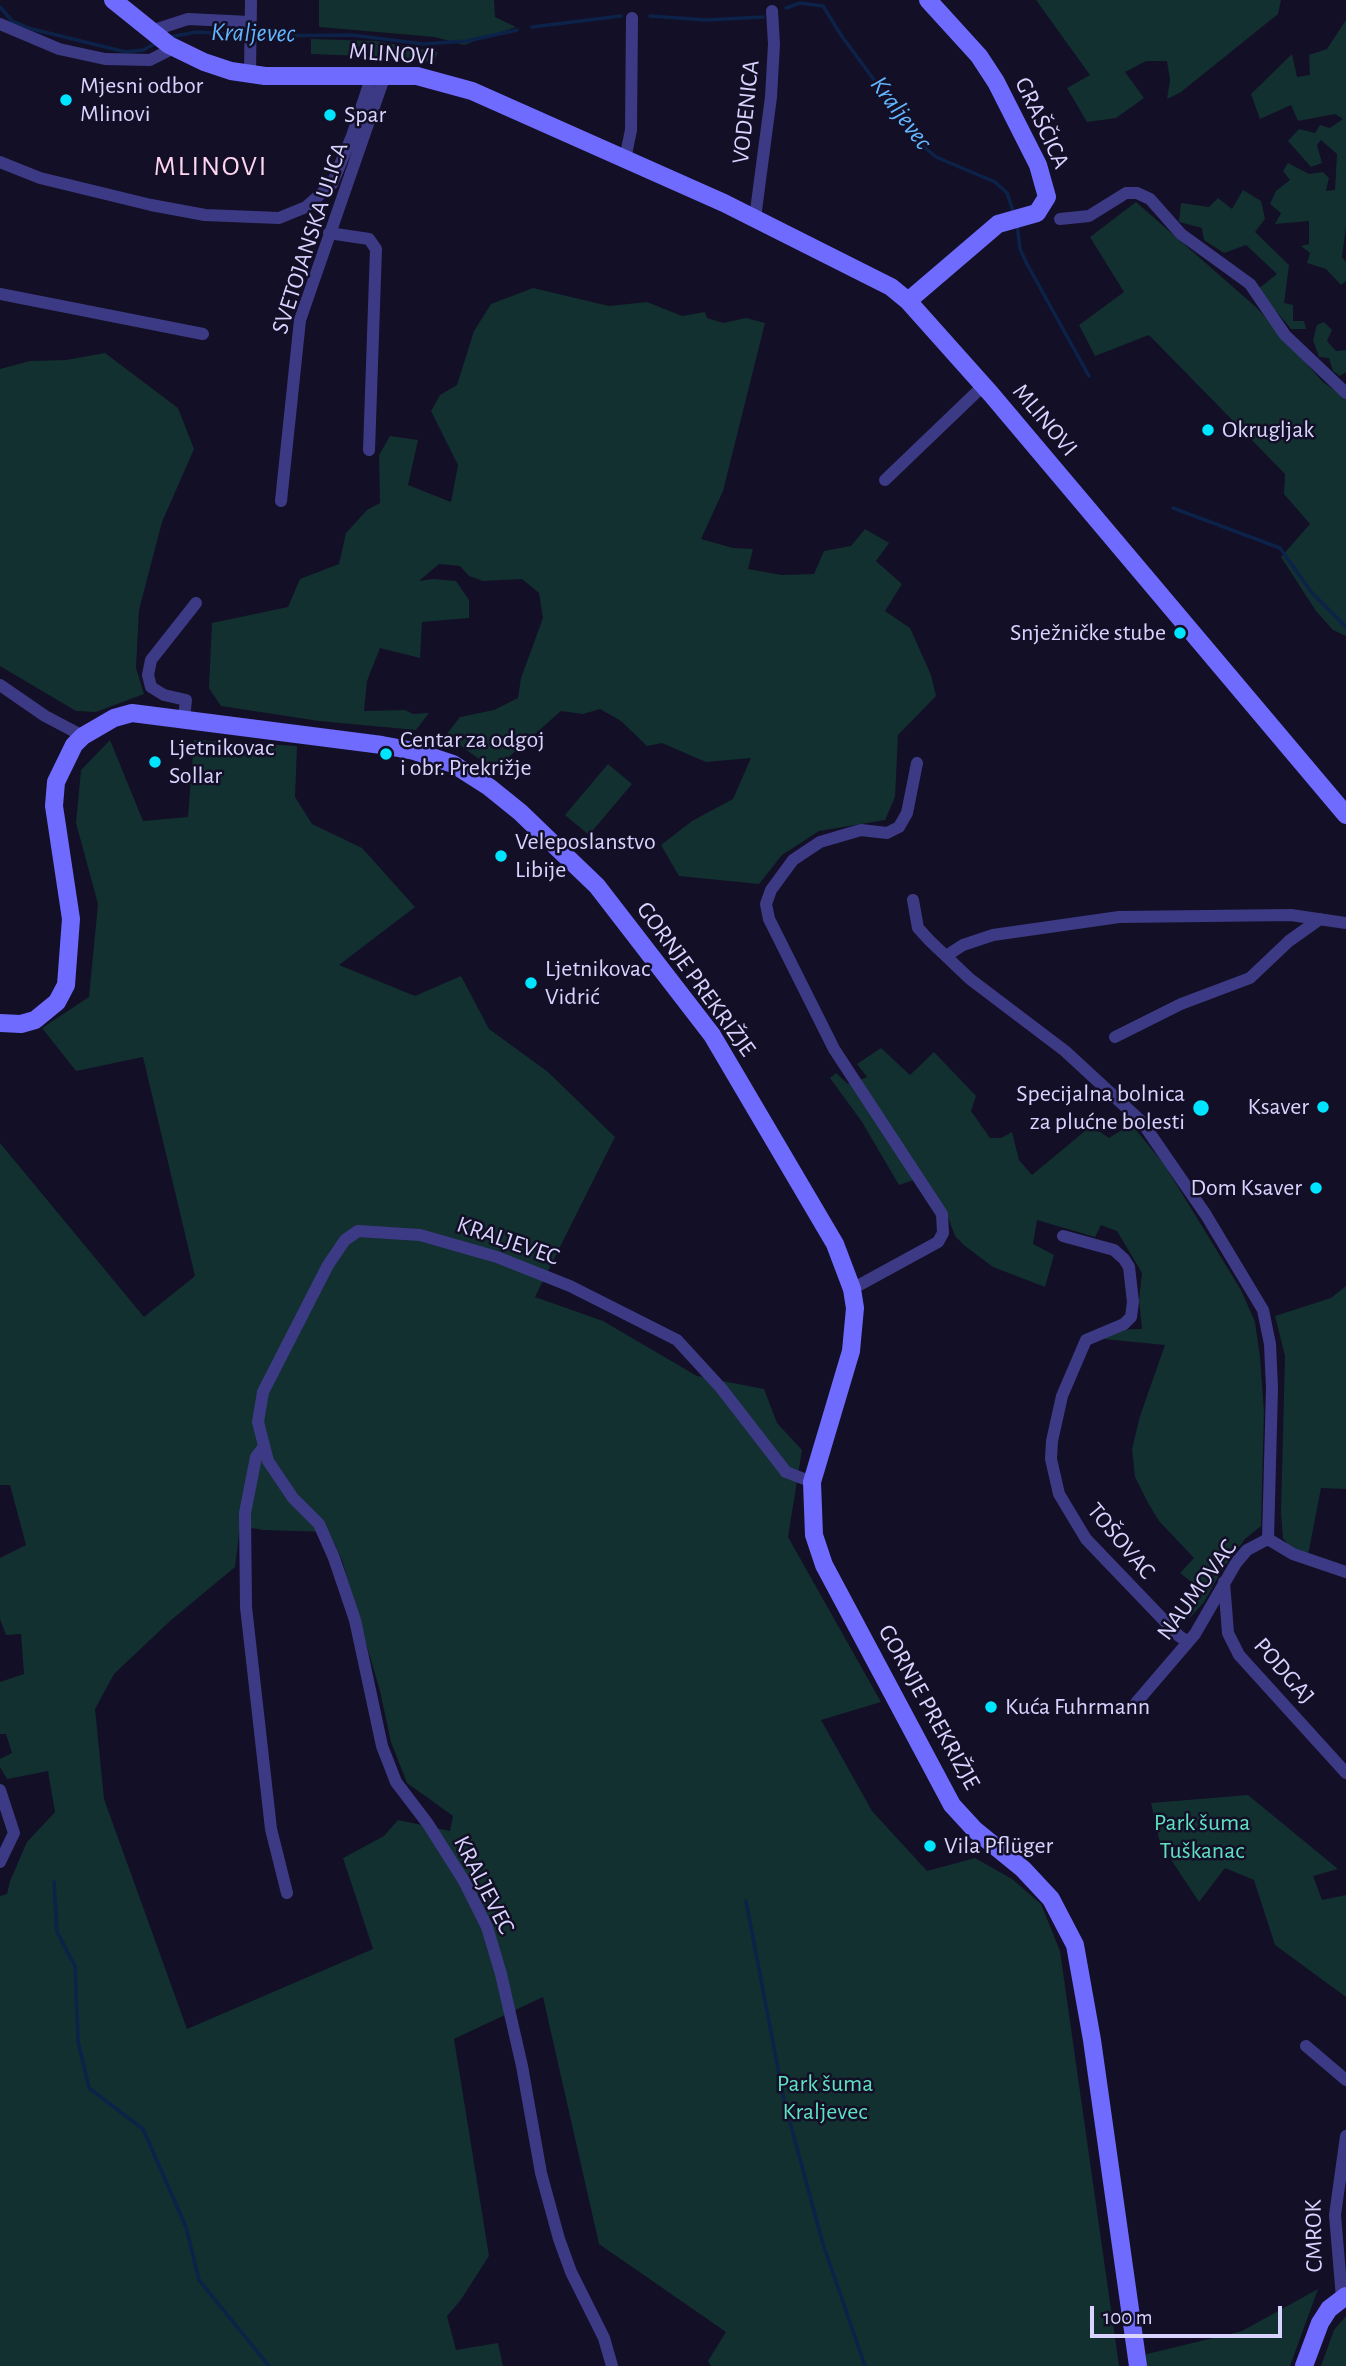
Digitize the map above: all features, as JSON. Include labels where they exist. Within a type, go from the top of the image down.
[{"type":"street","name":"MLINOVI","points":[[113,0],[162,40],[204,62],[250,74],[424,78],[472,91],[754,218],[891,288],[908,301],[983,386],[1346,815]]},
{"type":"street","points":[[250,74],[251,0]]},
{"type":"street","name":"GRAŠČICA","points":[[908,301],[998,224],[1037,213],[1045,204],[1046,188],[1038,165],[1006,99],[979,56],[928,0]]},
{"type":"street","name":"VODENICA","points":[[754,218],[771,97],[774,37],[772,11]]},
{"type":"street","points":[[625,159],[631,130],[632,18]]},
{"type":"street","points":[[0,24],[59,49],[105,59],[150,60],[162,40],[188,19],[250,29]]},
{"type":"street","points":[[0,162],[40,178],[141,204],[205,215],[279,218],[306,207],[332,184],[379,75]]},
{"type":"street","name":"SVETOJANSKA ULICA","points":[[281,501],[298,334],[379,75]]},
{"type":"street","points":[[1060,219],[1088,216],[1126,193],[1138,193],[1150,199],[1181,234],[1250,284],[1292,342],[1346,393]]},
{"type":"street","points":[[329,233],[369,239],[375,244],[369,450]]},
{"type":"street","points":[[0,294],[203,334]]},
{"type":"street","points":[[886,480],[983,386]]},
{"type":"street","points":[[184,718],[186,700],[164,695],[151,687],[148,675],[151,660],[196,603]]},
{"type":"street","points":[[0,685],[45,716],[83,736]]},
{"type":"street","name":"GORNJE PREKRIŽJE","points":[[0,1023],[21,1024],[35,1020],[57,1002],[66,985],[71,919],[54,806],[61,769],[74,745],[83,736],[114,718],[132,713],[414,751],[453,764],[489,787],[520,812],[597,886],[712,1035],[835,1244],[852,1289],[855,1308],[851,1351],[812,1482],[814,1535],[824,1565],[952,1805],[975,1830],[1023,1870],[1051,1899],[1075,1945],[1092,2040],[1138,2366]]},
{"type":"street","points":[[852,1289],[938,1242],[943,1233],[942,1214],[834,1049],[769,919],[766,904],[771,890],[793,860],[820,842],[861,830],[887,833],[899,827],[907,813],[917,763]]},
{"type":"street","points":[[913,900],[918,928],[946,956],[991,996],[1065,1051],[1142,1122],[1206,1215],[1263,1310],[1270,1344],[1272,1388],[1268,1539]]},
{"type":"street","points":[[946,956],[980,938],[1091,920],[1143,916],[1291,915],[1346,923]]},
{"type":"street","points":[[1115,1037],[1181,1004],[1250,978],[1289,941],[1321,919]]},
{"type":"street","name":"KRALJEVEC","points":[[612,2366],[604,2338],[571,2272],[559,2239],[541,2174],[502,1974],[487,1927],[457,1870],[396,1782],[382,1746],[355,1620],[334,1558],[319,1524],[293,1498],[268,1461],[263,1448],[258,1422],[263,1392],[328,1265],[345,1240],[358,1231],[420,1235],[497,1257],[570,1286],[677,1339],[721,1388],[786,1472],[812,1482]]},
{"type":"street","name":"TOŠOVAC","points":[[1063,1236],[1114,1250],[1124,1259],[1129,1267],[1133,1301],[1131,1317],[1124,1324],[1086,1340],[1062,1396],[1051,1450],[1059,1494],[1086,1539],[1179,1636],[1188,1642]]},
{"type":"street","name":"KRALJEVEC","points":[[263,1448],[256,1457],[245,1513],[246,1607],[271,1829],[286,1893]]},
{"type":"street","name":"NAUMOVAC","points":[[1135,1704],[1188,1642],[1247,1550],[1268,1539],[1293,1555],[1346,1572]]},
{"type":"street","name":"PODGAJ","points":[[1224,1582],[1228,1633],[1239,1655],[1346,1773]]},
{"type":"street","points":[[0,1790],[14,1833],[0,1863]]},
{"type":"street","points":[[1306,2046],[1346,2080]]},
{"type":"street","name":"CMROK","points":[[1304,2366],[1320,2323],[1344,2297],[1335,2215],[1346,2136]]},
{"type":"green space","points":[[319,0],[494,0],[495,17],[516,27],[464,45],[435,37],[319,27]]},
{"type":"green space","points":[[1036,0],[1281,0],[1278,14],[1181,92],[1167,99],[1170,80],[1167,61],[1146,61],[1125,72],[1144,98],[1116,118],[1087,122],[1067,88],[1090,75]]},
{"type":"green space","points":[[1346,20],[1346,226],[1342,257],[1346,262],[1346,281],[1341,285],[1326,269],[1307,263],[1310,253],[1301,246],[1309,244],[1309,221],[1275,224],[1281,213],[1270,204],[1276,191],[1290,180],[1283,171],[1288,163],[1309,174],[1323,172],[1329,178],[1326,191],[1335,190],[1337,154],[1321,140],[1317,145],[1322,163],[1311,167],[1288,141],[1299,129],[1315,133],[1320,125],[1330,128],[1343,119],[1335,114],[1298,121],[1291,105],[1260,119],[1251,94],[1292,54],[1297,77],[1310,75],[1309,55],[1327,49]]},
{"type":"green space","points":[[311,39],[376,41],[438,52],[434,63],[411,58],[311,54]]},
{"type":"green space","points":[[1243,190],[1261,201],[1265,219],[1255,232],[1289,265],[1284,303],[1293,305],[1293,321],[1304,321],[1306,329],[1291,329],[1258,289],[1277,274],[1246,245],[1224,253],[1204,240],[1202,228],[1179,222],[1181,203],[1209,207],[1218,198],[1232,209]]},
{"type":"green space","points":[[1136,202],[1257,308],[1323,382],[1346,398],[1346,636],[1333,630],[1316,611],[1281,557],[1310,524],[1284,494],[1285,474],[1149,335],[1095,356],[1079,325],[1124,292],[1090,237]]},
{"type":"green space","points":[[533,288],[609,306],[647,302],[682,316],[705,312],[707,318],[723,323],[746,318],[765,323],[723,491],[701,539],[733,548],[753,549],[748,569],[782,575],[814,574],[824,551],[851,546],[865,529],[889,543],[876,561],[902,584],[885,611],[910,628],[931,675],[936,696],[898,735],[895,797],[885,820],[819,831],[782,855],[759,884],[679,876],[661,845],[692,821],[733,799],[751,758],[706,762],[662,743],[647,746],[621,721],[600,709],[583,714],[561,711],[494,770],[446,735],[460,717],[494,710],[518,698],[521,678],[543,618],[539,593],[522,579],[483,581],[469,576],[460,566],[439,564],[419,581],[456,581],[469,600],[469,618],[422,622],[420,658],[380,648],[367,681],[364,711],[405,710],[413,714],[429,713],[416,730],[319,721],[221,706],[209,688],[212,623],[288,607],[300,579],[339,564],[346,533],[367,510],[380,503],[379,455],[390,436],[418,440],[408,485],[451,502],[458,465],[431,411],[440,395],[457,385],[474,331],[491,304]]},
{"type":"green space","points":[[1324,322],[1332,330],[1327,341],[1336,351],[1346,350],[1346,372],[1340,376],[1333,371],[1329,358],[1319,357],[1313,340],[1317,325]]},
{"type":"green space","points":[[105,353],[178,408],[194,449],[162,522],[139,610],[136,668],[144,694],[96,712],[76,711],[0,666],[0,369],[30,361],[66,360]]},
{"type":"green space","name":"Park šuma Kraljevec","points":[[110,740],[143,821],[188,817],[194,740],[297,746],[295,797],[312,824],[362,848],[415,907],[339,965],[415,996],[461,976],[489,1029],[548,1072],[615,1137],[535,1297],[603,1321],[697,1376],[764,1389],[777,1423],[802,1450],[788,1537],[881,1702],[821,1720],[872,1811],[927,1871],[975,1858],[1012,1879],[1041,1904],[1060,1951],[1119,2366],[711,2366],[708,2361],[726,2332],[599,2244],[543,1997],[454,2039],[489,2256],[447,2316],[456,2350],[498,2343],[503,2366],[0,2366],[0,1896],[7,1894],[27,1842],[55,1812],[48,1771],[7,1779],[0,1767],[0,1759],[12,1753],[6,1734],[0,1734],[0,1682],[24,1674],[21,1634],[6,1635],[0,1619],[0,1558],[26,1545],[10,1485],[0,1485],[0,1143],[144,1317],[195,1276],[143,1057],[76,1071],[42,1028],[89,997],[98,904],[76,823],[81,770]],"holes":[[[240,1526],[263,1530],[329,1532],[342,1560],[380,1691],[391,1742],[407,1783],[453,1816],[450,1831],[398,1820],[384,1836],[343,1858],[373,1949],[187,2029],[104,1799],[95,1709],[114,1674],[170,1621],[235,1567]]]},
{"type":"green space","points":[[608,764],[632,784],[589,835],[565,815]]},
{"type":"green space","points":[[881,1048],[910,1075],[934,1052],[976,1096],[971,1111],[990,1138],[1001,1138],[1012,1132],[1019,1160],[1032,1175],[1091,1126],[1109,1138],[1131,1124],[1164,1164],[1241,1290],[1255,1322],[1260,1357],[1264,1412],[1261,1526],[1245,1539],[1222,1570],[1204,1602],[1188,1620],[1203,1591],[1180,1573],[1194,1558],[1159,1521],[1148,1503],[1135,1477],[1132,1449],[1140,1416],[1165,1345],[1104,1339],[1111,1330],[1142,1329],[1139,1300],[1142,1273],[1117,1231],[1101,1225],[1095,1237],[1037,1220],[1033,1244],[1054,1255],[1045,1287],[993,1267],[965,1246],[955,1236],[948,1217],[923,1177],[899,1185],[862,1122],[830,1078],[836,1073],[848,1084],[867,1077],[857,1064]]},
{"type":"green space","points":[[1346,1286],[1346,1489],[1321,1488],[1308,1555],[1289,1546],[1283,1538],[1281,1513],[1285,1356],[1275,1316],[1331,1298]]},
{"type":"green space","name":"Park šuma Tuškanac","points":[[1248,1795],[1338,1869],[1313,1876],[1322,1900],[1346,1895],[1346,1997],[1275,1945],[1254,1880],[1225,1868],[1199,1902],[1160,1843],[1151,1803]]},
{"type":"green space","points":[[1318,2289],[1290,2366],[1145,2366],[1143,2355],[1242,2331]]},
{"type":"green space","points":[[1346,2316],[1346,2366],[1321,2366],[1334,2330]]},
{"type":"waterway","name":"Kraljevec","points":[[786,8],[800,3],[823,6],[841,35],[922,145],[936,157],[995,182],[1007,193],[1014,214]]},
{"type":"waterway","name":"Kraljevec","points":[[0,7],[12,21],[32,29],[126,52],[143,50],[156,43]]},
{"type":"waterway","name":"Kraljevec","points":[[532,27],[621,16]]},
{"type":"waterway","name":"Kraljevec","points":[[650,16],[706,20],[763,17]]},
{"type":"waterway","name":"Kraljevec","points":[[169,37],[197,32],[262,36],[352,35],[423,44],[467,41],[517,30]]},
{"type":"waterway","name":"Kraljevec","points":[[1017,224],[1020,249],[1027,264],[1089,376]]},
{"type":"waterway","name":"Kraljevec","points":[[1173,508],[1280,548],[1312,593],[1346,627]]},
{"type":"waterway","points":[[54,1882],[57,1932],[75,1966],[78,2041],[89,2088],[143,2129],[186,2227],[199,2280],[269,2366]]},
{"type":"waterway","points":[[746,1901],[784,2100],[823,2244],[865,2366]]},
{"type":"place","name":"Mjesni odbor Mlinovi","points":[[66,100]]},
{"type":"place","name":"Spar","points":[[330,115]]},
{"type":"place","name":"Okrugljak","points":[[1208,430]]},
{"type":"place","name":"Snježničke stube","points":[[1180,633]]},
{"type":"place","name":"Centar za odgoj i obr. Prekrižje","points":[[386,754]]},
{"type":"place","name":"Ljetnikovac Sollar","points":[[155,762]]},
{"type":"place","name":"Veleposlanstvo Libije","points":[[501,856]]},
{"type":"place","name":"Ljetnikovac Vidrić","points":[[531,983]]},
{"type":"place","name":"Ksaver","points":[[1323,1107]]},
{"type":"place","name":"Specijalna bolnica za plućne bolesti","points":[[1201,1108]]},
{"type":"place","name":"Dom Ksaver","points":[[1316,1188]]},
{"type":"place","name":"Kuća Fuhrmann","points":[[991,1707]]},
{"type":"place","name":"Vila Pflüger","points":[[930,1846]]},
{"type":"district","name":"MLINOVI","points":[[211,167]]}]
